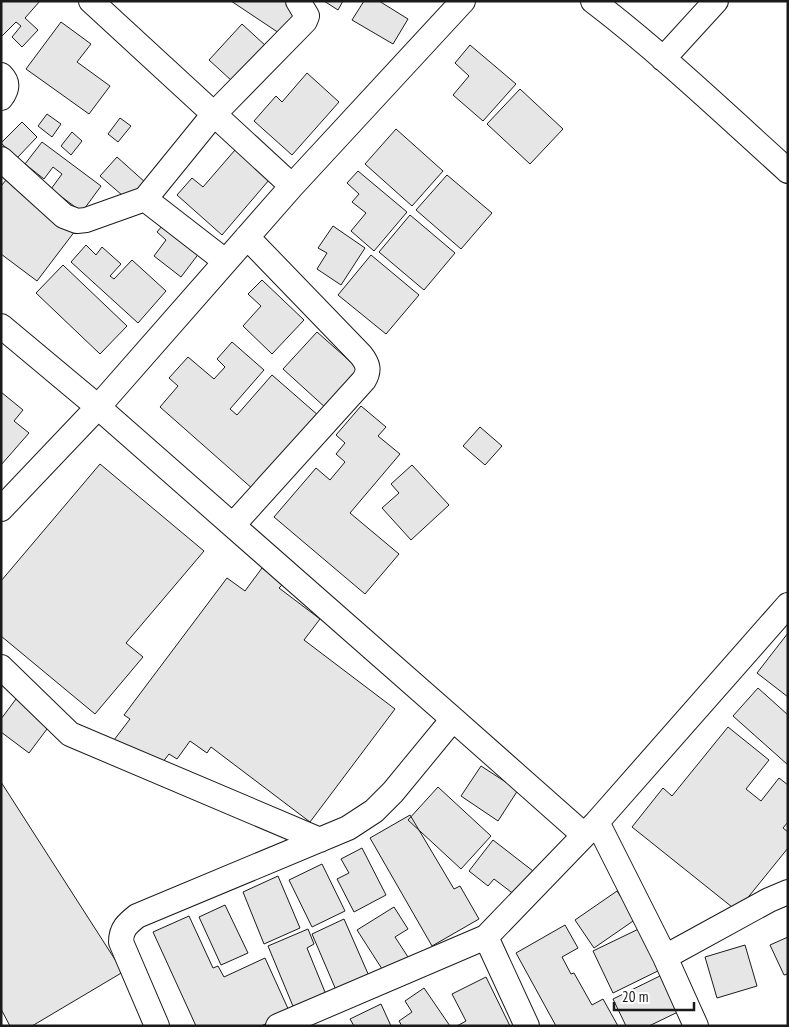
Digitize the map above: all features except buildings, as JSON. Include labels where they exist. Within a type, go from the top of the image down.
[{"type":"street","points":[[91,1],[292,186]]},
{"type":"street","points":[[1,159],[70,220],[86,220],[145,198],[214,114],[305,21],[306,16],[298,1]]},
{"type":"street","points":[[1,509],[98,406],[292,186],[463,1]]},
{"type":"street","points":[[593,1],[664,59],[788,171]]},
{"type":"street","points":[[664,59],[716,1]]},
{"type":"street","points":[[1,75],[5,78],[7,85],[5,94],[1,98]]},
{"type":"street","points":[[145,198],[226,261]]},
{"type":"street","points":[[232,525],[364,380],[368,373],[368,363],[361,355],[247,237]]},
{"type":"street","points":[[1,326],[98,406],[453,719],[590,828],[665,957],[696,1026]]},
{"type":"street","points":[[278,1026],[486,937],[590,828],[785,613]]},
{"type":"street","points":[[1,667],[70,734],[320,840]]},
{"type":"street","points":[[157,1026],[121,942],[121,934],[124,927],[137,916],[348,828],[374,811],[393,792],[453,719]]},
{"type":"street","points":[[665,957],[769,900],[788,892]]},
{"type":"street","points":[[486,937],[527,1026]]}]
